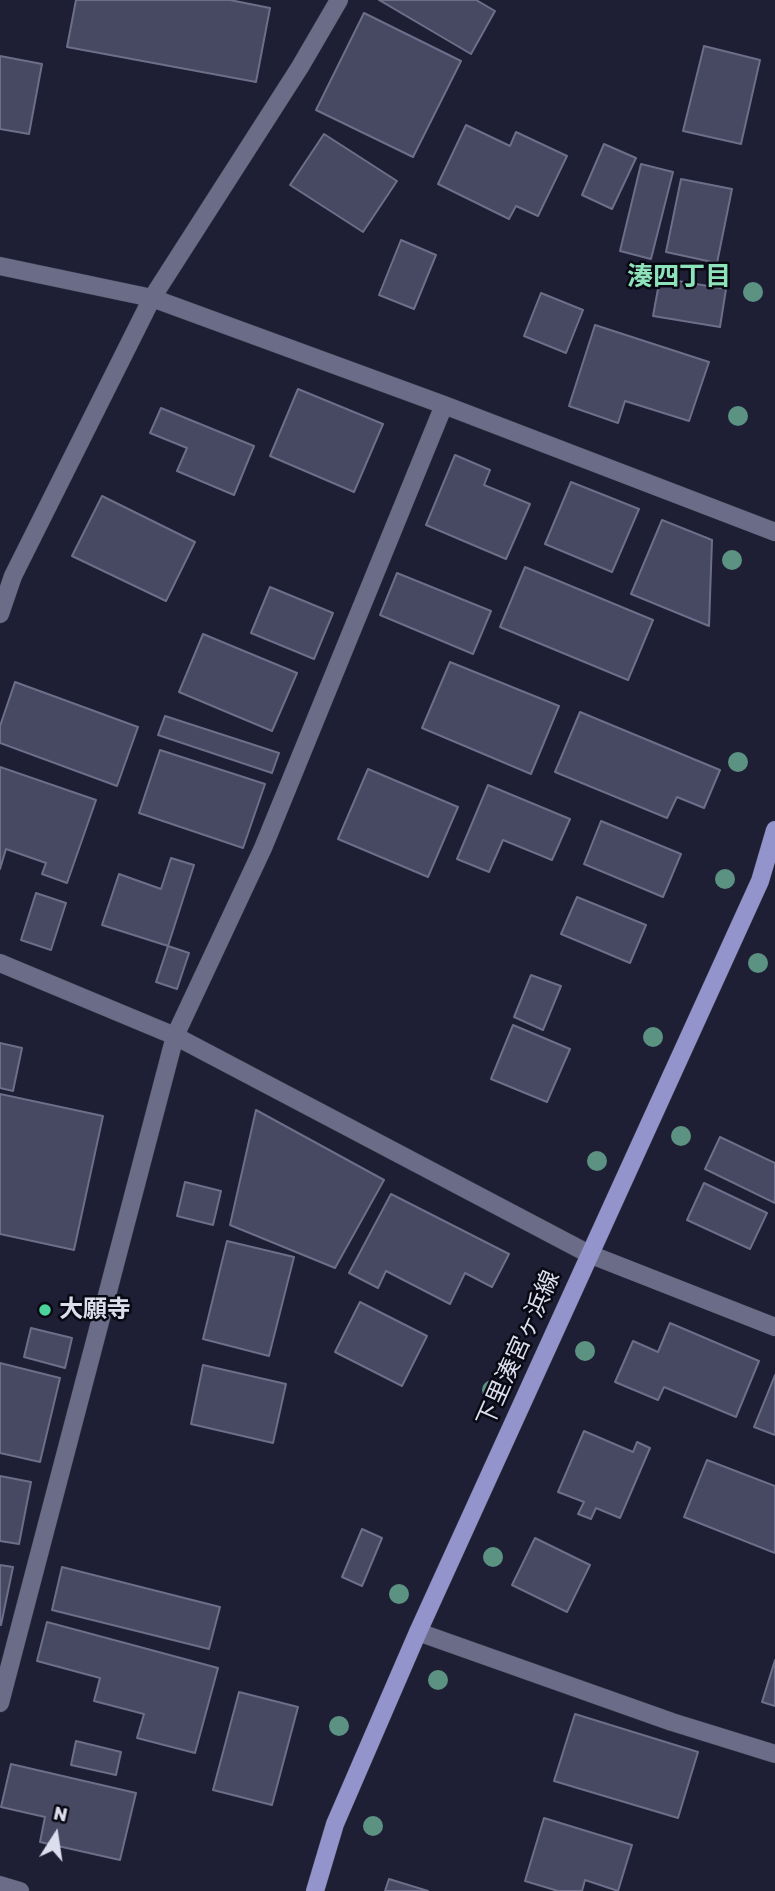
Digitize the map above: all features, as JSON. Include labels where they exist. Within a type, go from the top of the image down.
[{"type":"main road","name":"下里湊宮ヶ浜線","points":[[315,1891],[334,1824],[418,1632],[760,881],[775,830]]},
{"type":"street","points":[[0,614],[13,576],[152,298],[300,67],[339,0]]},
{"type":"street","points":[[0,266],[152,298],[444,405],[775,532]]},
{"type":"street","points":[[0,1703],[175,1036],[262,848],[444,405]]},
{"type":"street","points":[[0,963],[175,1036],[589,1254],[775,1327]]},
{"type":"street","points":[[418,1632],[672,1722],[775,1754]]},
{"type":"street","points":[[0,1885],[20,1891]]},
{"type":"building","points":[[76,0],[230,0],[270,8],[256,82],[67,47]]},
{"type":"building","points":[[379,0],[476,0],[495,11],[471,54]]},
{"type":"building","points":[[364,13],[461,61],[413,157],[316,110]]},
{"type":"building","points":[[704,46],[760,60],[741,144],[683,131]]},
{"type":"building","points":[[0,56],[42,64],[29,134],[0,129]]},
{"type":"building","points":[[466,125],[510,146],[516,132],[567,156],[538,216],[516,206],[509,219],[438,184]]},
{"type":"building","points":[[324,134],[397,181],[363,232],[290,185]]},
{"type":"building","points":[[604,144],[636,158],[612,209],[582,195]]},
{"type":"building","points":[[641,164],[673,172],[651,259],[620,251]]},
{"type":"building","points":[[681,179],[732,189],[717,263],[666,252]]},
{"type":"building","points":[[401,240],[436,255],[414,309],[379,295]]},
{"type":"building","points":[[660,278],[726,289],[720,327],[653,316]]},
{"type":"building","points":[[541,293],[583,310],[566,353],[524,336]]},
{"type":"building","points":[[595,325],[709,362],[689,421],[625,401],[618,423],[569,406]]},
{"type":"building","points":[[298,389],[383,424],[354,492],[270,456]]},
{"type":"building","points":[[161,408],[254,446],[234,495],[177,471],[187,448],[150,433]]},
{"type":"building","points":[[455,455],[490,470],[484,485],[530,504],[506,559],[426,525]]},
{"type":"building","points":[[571,482],[639,509],[612,572],[545,544]]},
{"type":"building","points":[[102,496],[195,542],[166,601],[72,556]]},
{"type":"building","points":[[662,520],[712,540],[709,626],[631,594]]},
{"type":"building","points":[[525,567],[653,620],[628,680],[500,627]]},
{"type":"building","points":[[397,573],[491,611],[473,654],[380,615]]},
{"type":"building","points":[[270,587],[333,613],[314,659],[251,633]]},
{"type":"building","points":[[203,634],[297,673],[272,731],[179,692]]},
{"type":"building","points":[[450,662],[559,706],[531,774],[422,728]]},
{"type":"building","points":[[15,682],[138,727],[117,786],[0,743],[0,726]]},
{"type":"building","points":[[580,712],[720,770],[704,808],[677,797],[667,818],[555,772]]},
{"type":"building","points":[[165,716],[279,753],[272,773],[158,735]]},
{"type":"building","points":[[160,750],[265,784],[243,848],[139,813]]},
{"type":"building","points":[[0,767],[96,800],[67,883],[42,874],[46,863],[6,849],[0,869]]},
{"type":"building","points":[[368,769],[458,807],[428,877],[338,839]]},
{"type":"building","points":[[488,785],[570,819],[552,860],[503,840],[489,872],[457,859]]},
{"type":"building","points":[[601,821],[681,854],[663,897],[584,864]]},
{"type":"building","points":[[171,858],[194,865],[168,946],[102,925],[119,874],[161,889]]},
{"type":"building","points":[[36,893],[66,903],[51,950],[21,940]]},
{"type":"building","points":[[577,897],[646,925],[630,963],[561,934]]},
{"type":"building","points":[[168,946],[189,953],[177,989],[156,982]]},
{"type":"building","points":[[531,975],[561,986],[543,1030],[514,1017]]},
{"type":"building","points":[[513,1025],[570,1049],[547,1102],[491,1079]]},
{"type":"building","points":[[0,1043],[22,1048],[13,1091],[0,1088]]},
{"type":"building","points":[[0,1094],[103,1116],[74,1250],[0,1234]]},
{"type":"building","points":[[256,1110],[384,1180],[335,1268],[230,1225]]},
{"type":"building","points":[[720,1137],[775,1163],[775,1203],[705,1169]]},
{"type":"building","points":[[185,1182],[221,1191],[213,1225],[177,1216]]},
{"type":"building","points":[[704,1183],[767,1213],[750,1249],[687,1220]]},
{"type":"building","points":[[391,1194],[509,1254],[492,1287],[465,1273],[450,1304],[386,1271],[378,1288],[349,1273]]},
{"type":"building","points":[[227,1241],[294,1257],[269,1356],[203,1339]]},
{"type":"building","points":[[360,1302],[427,1336],[402,1386],[335,1352]]},
{"type":"building","points":[[670,1323],[759,1361],[736,1417],[664,1387],[658,1400],[615,1382],[633,1341],[658,1352]]},
{"type":"building","points":[[31,1328],[72,1338],[65,1368],[24,1357]]},
{"type":"building","points":[[0,1363],[60,1378],[40,1462],[0,1453]]},
{"type":"building","points":[[203,1365],[286,1384],[273,1443],[191,1424]]},
{"type":"building","points":[[775,1375],[775,1435],[754,1427]]},
{"type":"building","points":[[584,1431],[633,1452],[637,1442],[650,1448],[620,1518],[596,1508],[591,1519],[578,1514],[584,1502],[558,1492]]},
{"type":"building","points":[[707,1460],[775,1486],[775,1553],[684,1517]]},
{"type":"building","points":[[0,1476],[31,1482],[19,1544],[0,1541]]},
{"type":"building","points":[[362,1529],[382,1538],[362,1586],[342,1577]]},
{"type":"building","points":[[535,1538],[590,1565],[567,1612],[512,1585]]},
{"type":"building","points":[[0,1565],[13,1567],[1,1625],[0,1625]]},
{"type":"building","points":[[62,1567],[220,1607],[209,1649],[52,1610]]},
{"type":"building","points":[[47,1622],[218,1668],[195,1753],[137,1738],[144,1714],[94,1701],[100,1678],[37,1661]]},
{"type":"building","points":[[775,1660],[775,1706],[762,1702]]},
{"type":"building","points":[[239,1692],[298,1707],[272,1805],[213,1790]]},
{"type":"building","points":[[575,1714],[698,1752],[678,1818],[554,1781]]},
{"type":"building","points":[[76,1741],[121,1752],[116,1775],[71,1765]]},
{"type":"building","points":[[11,1764],[136,1793],[120,1860],[40,1842],[45,1817],[1,1807]]},
{"type":"building","points":[[544,1818],[632,1845],[618,1891],[585,1880],[582,1891],[558,1891],[525,1881]]},
{"type":"building","points":[[389,1879],[428,1891],[385,1891]]},
{"type":"place","name":"大願寺","points":[[45,1310]]},
{"type":"district","name":"湊四丁目","points":[[679,277]]}]
